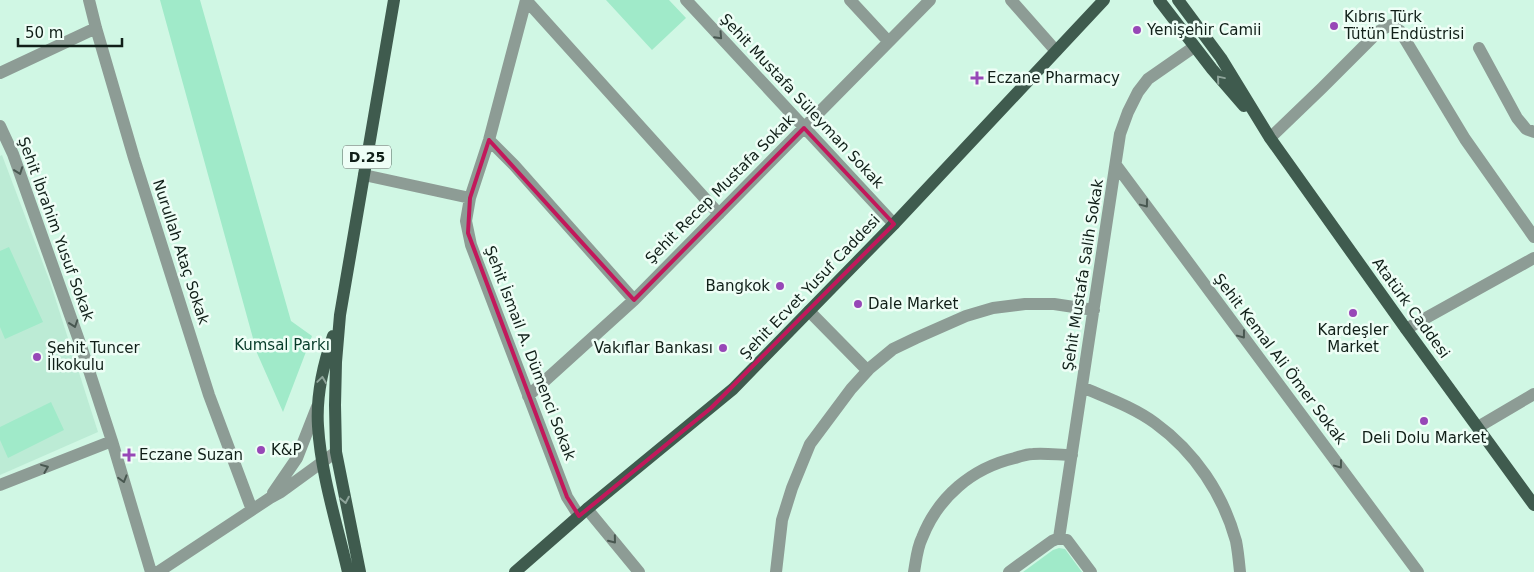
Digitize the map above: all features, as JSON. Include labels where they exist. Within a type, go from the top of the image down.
[{"type":"main road","name":"D.25","points":[[360,572],[336,452],[336,362],[340,315],[394,0]]},
{"type":"main road","name":"Şehit Ecvet Yusuf Caddesi","points":[[515,572],[583,512],[733,388],[894,224],[1104,0]]},
{"type":"main road","name":"Atatürk Caddesi","points":[[1159,0],[1229,90],[1267,133]]},
{"type":"main road","name":"Atatürk Caddesi","points":[[1178,0],[1221,58],[1267,133],[1534,505]]},
{"type":"main road","name":"D.25","points":[[340,315],[324,364],[318,425],[322,463],[348,572]]},
{"type":"street","name":"Nurullah Ataç Sokak","points":[[89,0],[134,158],[209,395],[252,510]]},
{"type":"street","points":[[526,0],[719,214]]},
{"type":"street","name":"Şehit İsmail A. Dümenci Sokak","points":[[526,0],[489,140],[470,198],[466,221],[471,245],[567,497],[639,572]]},
{"type":"street","name":"Şehit Mustafa Süleyman Sokak","points":[[686,0],[894,224]]},
{"type":"street","points":[[850,0],[888,41]]},
{"type":"street","name":"Şehit Recep Mustafa Sokak","points":[[528,396],[634,300],[930,0]]},
{"type":"street","points":[[1011,0],[1056,50]]},
{"type":"street","points":[[1267,133],[1322,88],[1379,31],[1391,25],[1400,31],[1465,139],[1534,237]]},
{"type":"street","points":[[0,73],[96,28]]},
{"type":"street","name":"Şehit Mustafa Salih Sokak","points":[[1059,538],[1120,134],[1138,92],[1148,79],[1194,46]]},
{"type":"street","points":[[1479,48],[1517,118],[1526,128],[1534,132]]},
{"type":"street","name":"Şehit İbrahim Yusuf Sokak","points":[[0,126],[13,154],[82,349],[151,572]]},
{"type":"street","points":[[489,140],[514,165],[634,300]]},
{"type":"street","name":"Şehit Kemal Ali Ömer Sokak","points":[[1116,165],[1418,572]]},
{"type":"street","points":[[364,175],[470,198]]},
{"type":"street","points":[[1406,329],[1534,258]]},
{"type":"street","points":[[776,572],[782,520],[792,488],[810,444],[841,401],[867,370],[893,349],[966,316],[993,308],[1025,304],[1054,304],[1094,310]]},
{"type":"street","points":[[809,311],[867,370]]},
{"type":"street","points":[[1082,387],[1119,403],[1154,422],[1177,440],[1202,468],[1224,507],[1236,543],[1240,572]]},
{"type":"street","points":[[1478,427],[1534,394]]},
{"type":"street","points":[[270,498],[297,458],[319,402]]},
{"type":"street","points":[[0,486],[112,441]]},
{"type":"street","points":[[158,572],[281,492],[336,452]]},
{"type":"street","points":[[914,572],[920,540],[931,518],[944,500],[960,484],[979,471],[1000,461],[1032,454],[1072,455]]},
{"type":"street","points":[[1009,572],[1052,540],[1059,538],[1067,540],[1091,572]]},
{"type":"highlighted area","points":[[804,128],[894,224],[711,408],[579,516],[567,497],[468,233],[470,198],[489,140],[634,300]]},
{"type":"shaded area","name":"Şehit Tuncer İlkokulu","points":[[2,155],[50,282],[98,432],[0,475],[0,156]]},
{"type":"green space","name":"Kumsal Parkı","points":[[160,0],[200,0],[291,321],[312,336],[283,412],[257,353]]},
{"type":"green space","points":[[606,0],[669,0],[686,18],[652,50]]},
{"type":"green space","points":[[9,247],[43,322],[5,339],[0,327],[0,251]]},
{"type":"green space","points":[[51,402],[64,430],[8,458],[0,440],[0,427]]},
{"type":"green space","points":[[1065,549],[1082,572],[1023,572],[1053,550]]},
{"type":"place","name":"Kıbrıs Türk Tütün Endüstrisi","points":[[1334,26]]},
{"type":"place","name":"Yenişehir Camii","points":[[1137,30]]},
{"type":"place","name":"Eczane Pharmacy","points":[[977,78]]},
{"type":"place","name":"Bangkok","points":[[780,286]]},
{"type":"place","name":"Dale Market","points":[[858,304]]},
{"type":"place","name":"Kardeşler Market","points":[[1353,313]]},
{"type":"place","name":"Vakıflar Bankası","points":[[723,348]]},
{"type":"place","name":"Şehit Tuncer İlkokulu","points":[[37,357]]},
{"type":"place","name":"Deli Dolu Market","points":[[1424,421]]},
{"type":"place","name":"K&P","points":[[261,450]]},
{"type":"place","name":"Eczane Suzan","points":[[129,455]]}]
